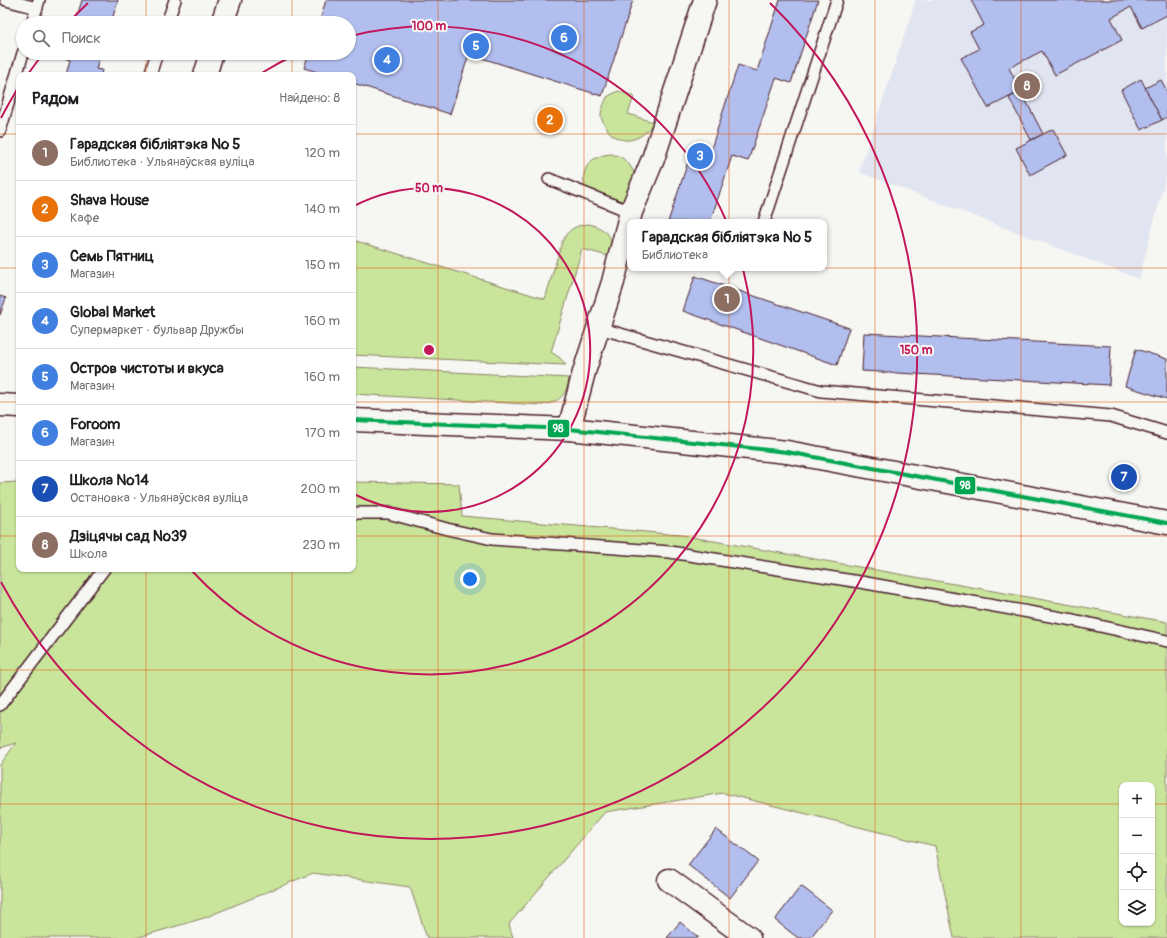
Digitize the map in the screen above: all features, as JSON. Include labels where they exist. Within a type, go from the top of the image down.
[{"type":"main road","points":[[224,16],[230,0]]},
{"type":"main road","points":[[629,219],[653,159],[705,0]]},
{"type":"main road","points":[[206,72],[210,60]]},
{"type":"main road","points":[[569,429],[584,372],[613,282],[627,228]]},
{"type":"main road","points":[[0,405],[16,406]]},
{"type":"main road","points":[[356,420],[569,429],[787,452],[1167,523]]},
{"type":"main road","points":[[669,880],[749,938]]},
{"type":"lane","points":[[6,0],[38,4],[34,16]]},
{"type":"lane","points":[[169,16],[175,0]]},
{"type":"lane","points":[[765,219],[837,0]]},
{"type":"lane","points":[[17,72],[21,60]]},
{"type":"lane","points":[[151,72],[155,60]]},
{"type":"lane","points":[[0,131],[16,77]]},
{"type":"lane","points":[[549,179],[631,212]]},
{"type":"lane","points":[[599,328],[821,391],[1111,416],[1167,433]]},
{"type":"lane","points":[[356,514],[388,513],[447,529],[492,539],[670,552],[866,583],[1073,620],[1167,641]]},
{"type":"lane","points":[[0,705],[102,572]]},
{"type":"shaded area","points":[[916,0],[1167,0],[1167,172],[1139,279],[859,172]]},
{"type":"green space","points":[[618,91],[634,96],[628,114],[653,122],[649,129],[637,138],[624,140],[617,138],[611,134],[602,120],[601,115],[607,97]]},
{"type":"green space","points":[[611,154],[621,157],[628,163],[633,170],[635,179],[624,201],[616,205],[585,190],[584,183],[585,170],[588,165],[603,155]]},
{"type":"green space","points":[[589,224],[596,226],[605,232],[611,240],[613,251],[612,257],[582,249],[551,352],[560,358],[566,365],[356,355],[356,241],[545,299],[562,242],[573,228],[580,225]]},
{"type":"green space","points":[[356,367],[569,378],[562,397],[554,402],[542,405],[356,394]]},
{"type":"green space","points":[[16,482],[16,572],[356,572],[356,482],[459,484],[462,516],[680,535],[1167,622],[1167,938],[954,938],[935,846],[723,793],[605,812],[509,924],[513,938],[427,938],[410,887],[313,873],[204,918],[136,938],[0,938],[0,765],[16,743],[0,748],[0,483]]},
{"type":"building","points":[[82,0],[118,0],[113,16],[77,16]]},
{"type":"building","points":[[326,0],[633,0],[602,96],[469,54],[450,114],[356,84],[356,72],[317,72],[304,68],[307,60],[356,60],[356,16],[321,16]]},
{"type":"building","points":[[780,0],[818,0],[791,83],[776,78],[748,161],[732,156],[711,219],[669,219],[694,144],[711,149],[738,65],[757,71]]},
{"type":"building","points":[[971,0],[1167,0],[1167,15],[1142,28],[1131,7],[1111,18],[1122,40],[1055,75],[1042,51],[1009,68],[1021,91],[988,108],[961,58],[979,49],[970,32],[984,25]]},
{"type":"building","points":[[70,60],[99,60],[96,69],[102,70],[102,72],[67,72]]},
{"type":"building","points":[[1141,79],[1162,120],[1141,130],[1121,90]]},
{"type":"building","points":[[1161,80],[1167,91],[1167,117],[1162,120],[1145,88]]},
{"type":"building","points":[[1021,91],[1043,134],[1031,140],[1009,98]]},
{"type":"building","points":[[1053,129],[1067,155],[1030,175],[1016,148]]},
{"type":"building","points":[[695,276],[849,328],[837,365],[683,311]]},
{"type":"building","points":[[0,296],[6,298],[0,315]]},
{"type":"building","points":[[864,333],[1111,346],[1109,385],[862,371]]},
{"type":"building","points":[[1136,349],[1167,359],[1167,399],[1125,386]]},
{"type":"building","points":[[716,829],[758,861],[730,898],[688,865]]},
{"type":"building","points":[[801,886],[832,910],[810,938],[798,938],[775,920]]},
{"type":"building","points":[[680,922],[698,937],[698,938],[667,938]]},
{"type":"transit line","name":"98","points":[[356,420],[569,429],[787,452],[1167,523]]},
{"type":"place","name":"Foroom","points":[[564,38]]},
{"type":"place","name":"Остров чистоты и вкуса","points":[[476,46]]},
{"type":"place","name":"Global Market","points":[[387,60]]},
{"type":"place","name":"Дзіцячы сад №39","points":[[1027,86]]},
{"type":"place","name":"Shava House","points":[[550,120]]},
{"type":"place","name":"Семь Пятниц","points":[[700,156]]},
{"type":"place","name":"Гарадская бібліятэка № 5","points":[[727,299]]},
{"type":"place","name":"Школа №14","points":[[1124,477]]}]
